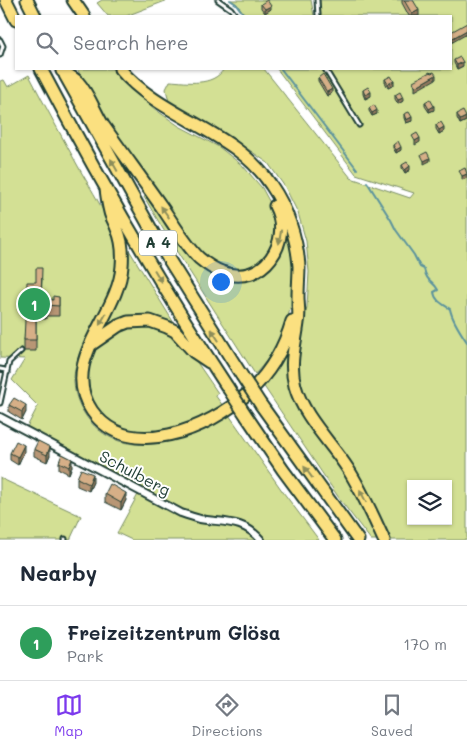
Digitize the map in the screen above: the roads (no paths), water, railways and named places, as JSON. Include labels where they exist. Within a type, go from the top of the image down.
[{"type":"highway","points":[[6,0],[15,18]]},
{"type":"highway","points":[[27,0],[34,15]]},
{"type":"highway","points":[[72,0],[83,15]]},
{"type":"highway","points":[[83,0],[90,15]]},
{"type":"highway","name":"A 4","points":[[42,70],[106,189],[211,363],[283,470],[335,540]]},
{"type":"highway","points":[[121,70],[134,84],[156,101],[240,150],[264,174],[272,185],[285,209],[295,239],[299,266],[299,322],[293,345],[292,362],[297,391],[308,414],[352,476],[384,540]]},
{"type":"highway","points":[[64,73],[78,82],[104,126],[188,244],[200,259],[224,274],[250,273],[267,263],[276,250],[281,238],[279,213],[268,191],[264,174]]},
{"type":"highway","name":"A 4","points":[[64,73],[161,248],[261,405],[358,540]]},
{"type":"highway","points":[[106,189],[110,213],[121,241],[122,267],[116,294],[96,332],[83,365],[82,379],[86,398],[98,418],[109,427],[126,435],[145,437],[173,434],[215,418],[237,403],[256,385],[273,363],[286,339],[295,314],[298,295]]},
{"type":"highway","points":[[92,344],[118,326],[128,322],[150,322],[167,326],[194,352],[211,363]]},
{"type":"street","name":"Schulberg","points":[[0,417],[181,513],[200,519],[237,524],[248,529],[262,540]]},
{"type":"lane","points":[[218,0],[231,9],[235,15]]},
{"type":"lane","points":[[317,0],[318,15]]},
{"type":"lane","points":[[0,40],[3,46],[0,54]]},
{"type":"lane","points":[[326,70],[359,125]]},
{"type":"lane","points":[[0,401],[10,362],[21,351]]},
{"type":"lane","points":[[0,369],[5,370],[7,374]]},
{"type":"waterway","points":[[230,0],[236,4],[244,15]]},
{"type":"waterway","points":[[282,70],[357,169]]},
{"type":"waterway","points":[[367,182],[420,267],[424,269],[428,279],[438,290],[434,292],[436,298],[450,309],[455,322],[467,342]]},
{"type":"place","name":"Freizeitzentrum Glösa","points":[[34,304]]}]
